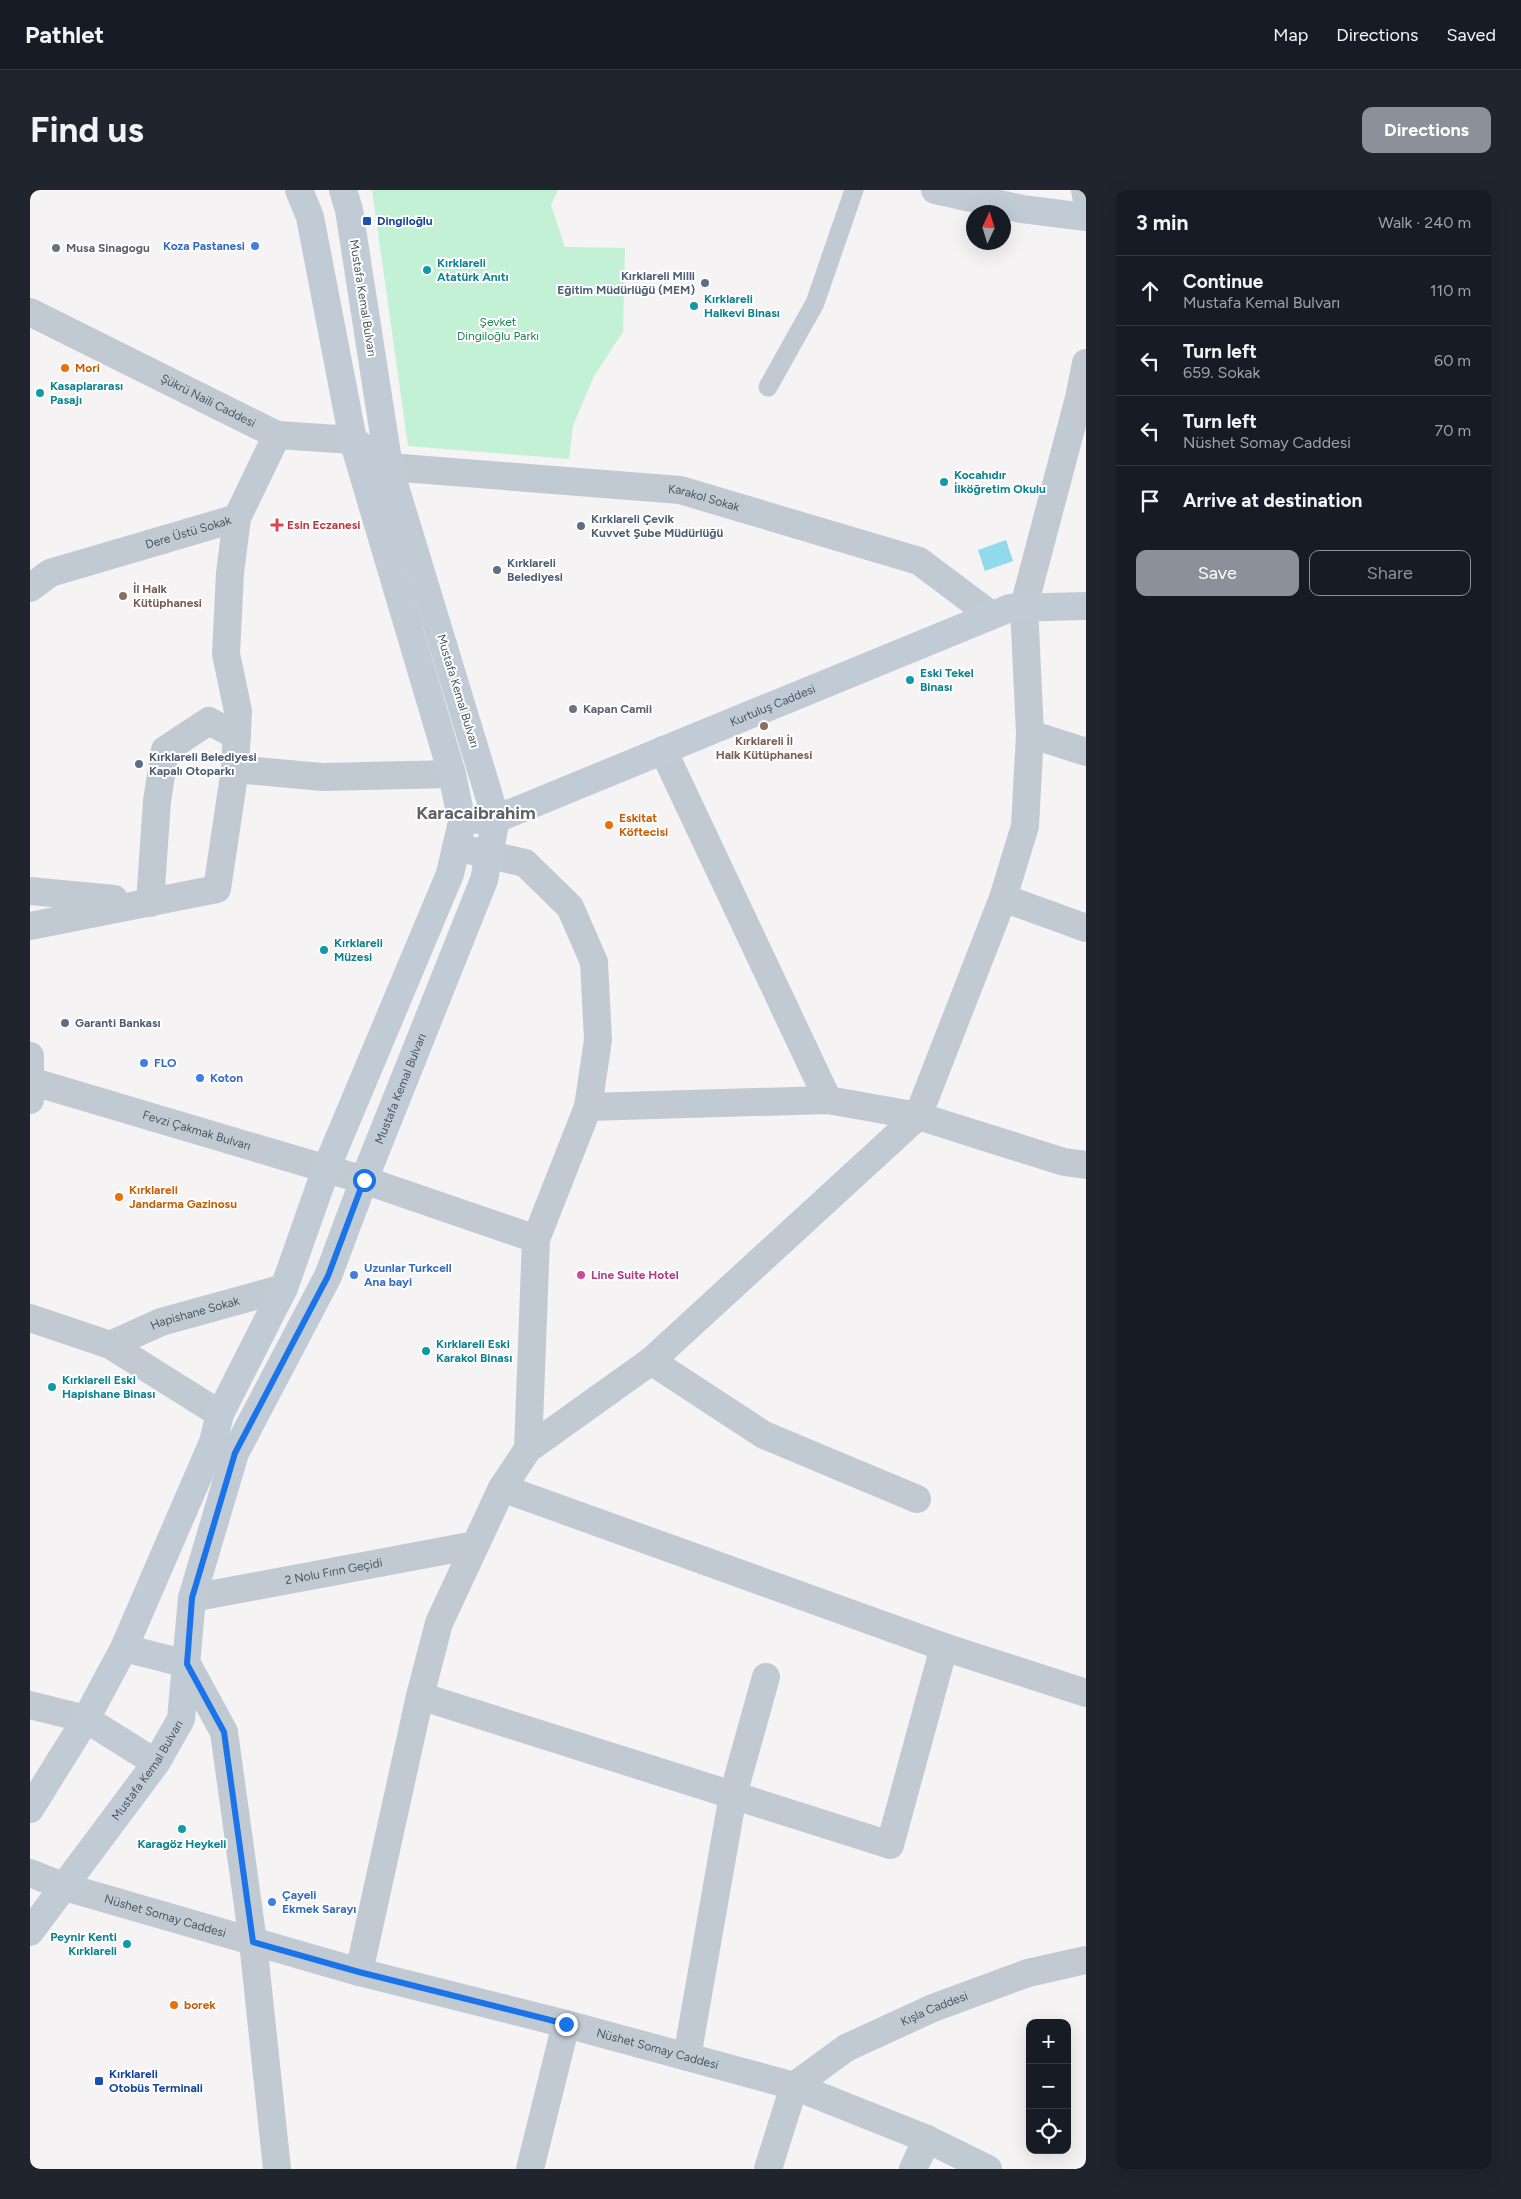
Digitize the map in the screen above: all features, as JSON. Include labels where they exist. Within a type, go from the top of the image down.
[{"type":"main road","points":[[30,1809],[86,1720],[124,1648],[213,1442],[220,1414],[284,1288],[326,1169],[450,874],[460,834],[452,774],[353,440],[310,217],[299,190]]},
{"type":"main road","name":"Mustafa Kemal Bulvarı","points":[[30,1932],[156,1763],[181,1719],[192,1598],[235,1453],[328,1276],[364,1180],[484,880],[496,819],[389,467],[349,210],[343,190]]},
{"type":"main road","points":[[935,190],[1022,209],[1086,217]]},
{"type":"main road","name":"Kurtuluş Caddesi","points":[[460,834],[1010,608],[1024,606],[1086,606]]},
{"type":"main road","points":[[124,1648],[187,1664]]},
{"type":"main road","points":[[86,1720],[156,1763]]},
{"type":"street","points":[[1085,190],[1086,196]]},
{"type":"street","name":"Şükrü Naili Caddesi","points":[[30,312],[278,435],[353,440]]},
{"type":"street","points":[[359,1972],[420,1696],[439,1623],[502,1488],[528,1449],[651,1361],[918,1116],[1003,898],[1025,826],[1030,734],[1024,606],[1079,398],[1086,363]]},
{"type":"street","name":"Dere Üstü Sokak","points":[[40,580],[237,518],[278,435]]},
{"type":"street","points":[[353,440],[389,467]]},
{"type":"street","name":"Karakol Sokak","points":[[389,467],[680,490],[919,561],[991,615]]},
{"type":"street","points":[[30,926],[217,889],[235,768],[237,736],[238,711],[226,654],[230,574],[237,518]]},
{"type":"street","points":[[150,903],[157,801],[165,750],[210,721],[237,736]]},
{"type":"street","points":[[1030,734],[1086,752]]},
{"type":"street","points":[[662,750],[828,1100]]},
{"type":"street","points":[[235,768],[322,777],[452,774]]},
{"type":"street","points":[[460,834],[489,854],[525,863],[570,907],[594,962],[598,1040],[588,1107],[536,1239],[528,1449]]},
{"type":"street","points":[[30,891],[150,903]]},
{"type":"street","points":[[1003,898],[1086,928]]},
{"type":"street","name":"Fevzi Çakmak Bulvarı","points":[[30,1080],[364,1180],[536,1239]]},
{"type":"street","points":[[588,1107],[828,1100],[918,1116],[1064,1162],[1086,1164]]},
{"type":"street","name":"Hapishane Sokak","points":[[110,1345],[161,1322],[284,1288]]},
{"type":"street","points":[[30,1318],[110,1345],[220,1414]]},
{"type":"street","points":[[651,1361],[764,1435],[917,1499]]},
{"type":"street","points":[[502,1488],[944,1647],[1086,1693]]},
{"type":"street","name":"2 Nolu Fırın Geçidi","points":[[192,1598],[475,1545]]},
{"type":"street","points":[[420,1696],[890,1845],[944,1647]]},
{"type":"street","points":[[187,1664],[224,1732],[253,1942],[277,2169]]},
{"type":"street","points":[[687,2057],[733,1795],[766,1677]]},
{"type":"street","points":[[30,1705],[86,1720]]},
{"type":"street","name":"Nüshet Somay Caddesi","points":[[30,1873],[65,1887],[359,1972],[566,2024],[794,2086],[927,2139],[988,2169]]},
{"type":"street","name":"Kışla Caddesi","points":[[794,2086],[846,2048],[933,2008],[1028,1973],[1086,1960]]},
{"type":"street","points":[[530,2169],[566,2024]]},
{"type":"street","points":[[768,2169],[794,2086]]},
{"type":"street","points":[[913,2169],[927,2139]]},
{"type":"lane","points":[[768,387],[814,303],[854,190]]},
{"type":"green space","name":"Şevket Dingiloğlu Parkı","points":[[372,190],[558,190],[551,205],[565,247],[625,248],[623,332],[594,376],[573,426],[569,459],[408,446]]},
{"type":"water","points":[[1006,540],[1013,561],[985,571],[978,550]]},
{"type":"place","name":"Dingiloğlu","points":[[367,221]]},
{"type":"place","name":"Koza Pastanesi","points":[[255,246]]},
{"type":"place","name":"Musa Sinagogu","points":[[56,248]]},
{"type":"place","name":"Kırklareli Atatürk Anıtı","points":[[427,270]]},
{"type":"place","name":"Kırklareli Milli Eğitim Müdürlüğü (MEM)","points":[[705,283]]},
{"type":"place","name":"Kırklareli Halkevi Binası","points":[[694,306]]},
{"type":"place","name":"Mori","points":[[65,368]]},
{"type":"place","name":"Kasaplararası Pasajı","points":[[40,393]]},
{"type":"place","name":"Kocahıdır İlköğretim Okulu","points":[[944,482]]},
{"type":"place","name":"Esin Eczanesi","points":[[277,525]]},
{"type":"place","name":"Kırklareli Çevik Kuvvet Şube Müdürlüğü","points":[[581,526]]},
{"type":"place","name":"Kırklareli Belediyesi","points":[[497,570]]},
{"type":"place","name":"İl Halk Kütüphanesi","points":[[123,596]]},
{"type":"place","name":"Eski Tekel Binası","points":[[910,680]]},
{"type":"place","name":"Kapan Camii","points":[[573,709]]},
{"type":"place","name":"Kırklareli İl Halk Kütüphanesi","points":[[764,726]]},
{"type":"place","name":"Kırklareli Belediyesi Kapalı Otoparkı","points":[[139,764]]},
{"type":"place","name":"Eskitat Köftecisi","points":[[609,825]]},
{"type":"place","name":"Kırklareli Müzesi","points":[[324,950]]},
{"type":"place","name":"Garanti Bankası","points":[[65,1023]]},
{"type":"place","name":"FLO","points":[[144,1063]]},
{"type":"place","name":"Koton","points":[[200,1078]]},
{"type":"place","name":"Kırklareli Jandarma Gazinosu","points":[[119,1197]]},
{"type":"place","name":"Uzunlar Turkcell Ana bayi","points":[[354,1275]]},
{"type":"place","name":"Line Suite Hotel","points":[[581,1275]]},
{"type":"place","name":"Kırklareli Eski Karakol Binası","points":[[426,1351]]},
{"type":"place","name":"Kırklareli Eski Hapishane Binası","points":[[52,1387]]},
{"type":"place","name":"Karagöz Heykeli","points":[[182,1829]]},
{"type":"place","name":"Çayeli Ekmek Sarayı","points":[[272,1902]]},
{"type":"place","name":"Peynir Kenti Kırklareli","points":[[127,1944]]},
{"type":"place","name":"borek","points":[[174,2005]]},
{"type":"place","name":"Kırklareli Otobüs Terminali","points":[[99,2081]]},
{"type":"district","name":"Karacaibrahim","points":[[476,813]]},
{"type":"route","points":[[364,1180],[328,1276],[235,1453],[192,1598],[187,1664],[224,1732],[253,1942],[359,1972],[566,2024]]}]
